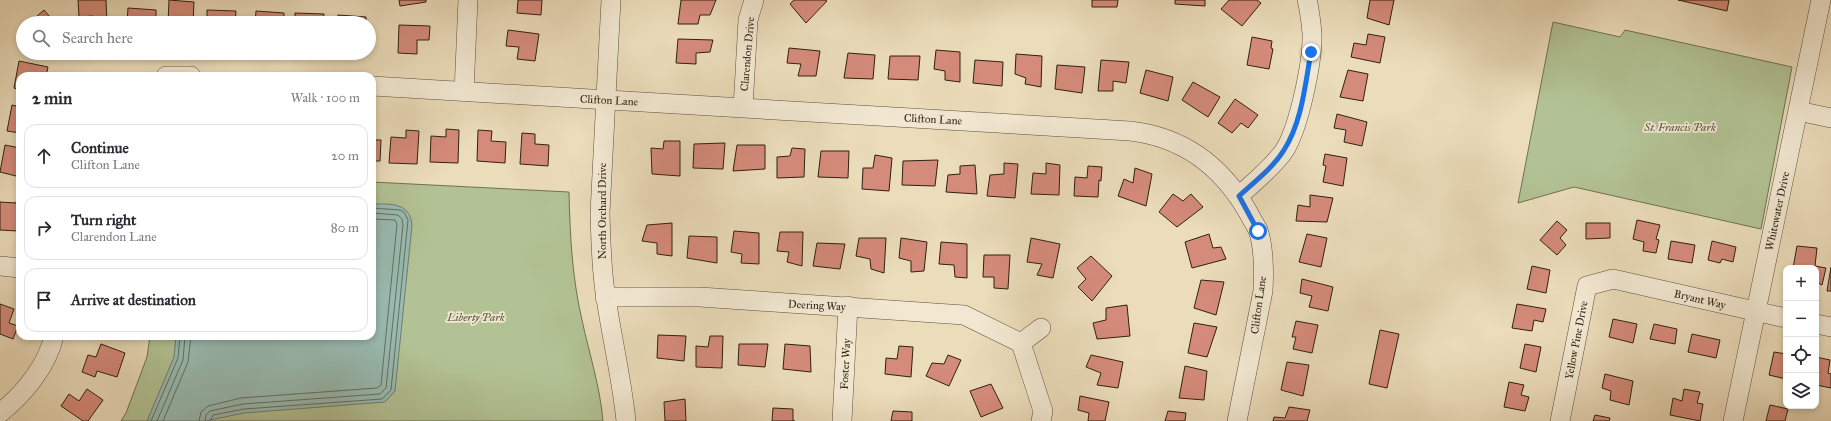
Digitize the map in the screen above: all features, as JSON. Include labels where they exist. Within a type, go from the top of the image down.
[{"type":"street","points":[[464,92],[468,0]]},
{"type":"street","name":"North Orchard Drive","points":[[611,0],[600,213],[601,248],[606,297],[624,399],[626,421]]},
{"type":"street","name":"Clarendon Drive","points":[[743,108],[748,20],[754,0]]},
{"type":"street","points":[[1239,196],[1271,166],[1284,151],[1292,135],[1298,117],[1311,52],[1311,20],[1307,0]]},
{"type":"street","name":"Whitewater Drive","points":[[1733,421],[1821,0]]},
{"type":"street","name":"Clifton Lane","points":[[376,86],[606,99],[1147,133],[1162,137],[1189,148],[1220,173],[1239,196],[1258,231],[1264,274],[1263,291],[1237,421]]},
{"type":"street","points":[[1798,111],[1831,118]]},
{"type":"street","points":[[0,266],[16,268]]},
{"type":"street","name":"Bryant Way","points":[[1614,279],[1783,317]]},
{"type":"street","name":"Yellow Pine Drive","points":[[1560,421],[1586,286],[1614,279]]},
{"type":"street","name":"Deering Way","points":[[606,297],[700,297],[964,315],[1021,343]]},
{"type":"street","name":"Foster Way","points":[[842,421],[848,306]]},
{"type":"street","points":[[1819,325],[1831,327]]},
{"type":"street","points":[[1041,328],[1021,343],[1043,411],[1041,421]]},
{"type":"street","points":[[0,413],[8,406],[40,368],[52,340]]},
{"type":"green space","name":"St. Francis Park","points":[[1553,22],[1620,37],[1625,30],[1792,67],[1761,229],[1574,187],[1518,203]]},
{"type":"green space","name":"Liberty Park","points":[[376,182],[569,192],[571,240],[576,288],[597,382],[603,421],[121,421],[126,413],[147,357],[149,340],[376,340]]},
{"type":"water","points":[[376,204],[398,206],[407,212],[412,225],[395,391],[385,402],[244,413],[205,421],[147,421],[174,357],[176,340],[376,340]]},
{"type":"building","points":[[78,0],[106,0],[107,16],[79,16]]},
{"type":"building","points":[[169,0],[194,2],[193,16],[168,16]]},
{"type":"building","points":[[399,0],[426,0],[426,2],[400,6]]},
{"type":"building","points":[[518,0],[542,0],[541,15],[517,13]]},
{"type":"building","points":[[681,0],[716,0],[710,15],[700,15],[698,24],[678,24]]},
{"type":"building","points":[[794,0],[827,1],[806,23],[790,4]]},
{"type":"building","points":[[1092,0],[1118,0],[1117,7],[1092,7]]},
{"type":"building","points":[[1175,0],[1205,0],[1205,6],[1175,4]]},
{"type":"building","points":[[1229,0],[1257,0],[1261,3],[1242,26],[1221,9]]},
{"type":"building","points":[[1370,0],[1394,0],[1389,25],[1367,18]]},
{"type":"building","points":[[1678,0],[1729,0],[1727,11]]},
{"type":"building","points":[[128,8],[156,10],[156,16],[127,16]]},
{"type":"building","points":[[44,10],[49,16],[37,16]]},
{"type":"building","points":[[207,10],[236,11],[236,16],[207,16]]},
{"type":"building","points":[[256,11],[284,13],[284,16],[256,16]]},
{"type":"building","points":[[295,13],[324,14],[324,16],[295,16]]},
{"type":"building","points":[[399,25],[430,26],[429,40],[417,40],[417,54],[398,53]]},
{"type":"building","points":[[508,30],[539,34],[535,61],[517,59],[519,47],[506,46]]},
{"type":"building","points":[[1368,34],[1385,37],[1380,63],[1351,57],[1354,43],[1366,45]]},
{"type":"building","points":[[1252,37],[1272,41],[1271,48],[1273,49],[1269,69],[1247,65]]},
{"type":"building","points":[[678,39],[713,40],[710,52],[696,53],[696,64],[676,63]]},
{"type":"building","points":[[789,48],[820,51],[816,76],[798,76],[801,64],[787,63]]},
{"type":"building","points":[[936,50],[960,52],[960,82],[945,80],[945,71],[934,69]]},
{"type":"building","points":[[848,53],[875,55],[873,79],[844,78]]},
{"type":"building","points":[[1016,54],[1042,56],[1041,87],[1025,84],[1026,78],[1015,74]]},
{"type":"building","points":[[890,56],[920,56],[918,80],[888,79]]},
{"type":"building","points":[[975,60],[1003,62],[1002,86],[973,83]]},
{"type":"building","points":[[1101,60],[1129,62],[1126,83],[1113,81],[1113,91],[1098,91]]},
{"type":"building","points":[[19,61],[48,67],[47,72],[17,72]]},
{"type":"building","points":[[1057,65],[1085,67],[1082,93],[1055,89]]},
{"type":"building","points":[[1146,70],[1173,77],[1168,101],[1140,93]]},
{"type":"building","points":[[1348,70],[1368,74],[1363,101],[1340,97]]},
{"type":"building","points":[[16,77],[16,89],[14,88]]},
{"type":"building","points":[[1193,82],[1220,97],[1208,117],[1182,100]]},
{"type":"building","points":[[1235,99],[1258,115],[1248,128],[1241,123],[1232,133],[1218,123]]},
{"type":"building","points":[[12,105],[16,106],[16,132],[7,131]]},
{"type":"building","points":[[1337,114],[1367,122],[1362,146],[1344,142],[1346,130],[1334,128]]},
{"type":"building","points":[[446,129],[459,130],[458,163],[430,162],[431,136],[446,137]]},
{"type":"building","points":[[406,130],[419,131],[417,164],[389,163],[391,137],[406,138]]},
{"type":"building","points":[[478,130],[492,131],[491,141],[506,142],[505,163],[477,161]]},
{"type":"building","points":[[522,133],[535,134],[535,144],[549,145],[548,166],[520,164]]},
{"type":"building","points":[[376,140],[381,140],[380,161],[376,161]]},
{"type":"building","points":[[664,141],[680,141],[680,176],[652,174],[651,148],[663,149]]},
{"type":"building","points":[[725,143],[723,169],[693,168],[694,144]]},
{"type":"building","points":[[5,145],[16,147],[16,176],[0,172]]},
{"type":"building","points":[[737,145],[765,145],[765,169],[733,171]]},
{"type":"building","points":[[792,148],[805,149],[804,177],[777,178],[777,157],[790,156]]},
{"type":"building","points":[[821,151],[849,151],[848,178],[818,177]]},
{"type":"building","points":[[1325,154],[1347,158],[1343,186],[1323,182],[1326,166],[1323,165]]},
{"type":"building","points":[[875,155],[892,158],[889,191],[862,189],[863,168],[873,168]]},
{"type":"building","points":[[938,160],[935,186],[902,185],[903,161]]},
{"type":"building","points":[[1004,163],[1018,164],[1015,198],[987,196],[990,175],[1004,174]]},
{"type":"building","points":[[1046,163],[1060,165],[1059,195],[1031,194],[1033,173],[1046,174]]},
{"type":"building","points":[[975,165],[977,194],[946,192],[948,175],[960,174],[960,166]]},
{"type":"building","points":[[1088,166],[1102,167],[1101,181],[1099,180],[1098,197],[1074,196],[1075,177],[1087,178]]},
{"type":"building","points":[[1135,168],[1152,174],[1146,206],[1118,196],[1124,179],[1133,183]]},
{"type":"building","points":[[1173,194],[1183,201],[1191,194],[1203,207],[1177,227],[1159,212]]},
{"type":"building","points":[[1310,195],[1333,198],[1327,222],[1296,221],[1298,205],[1310,207]]},
{"type":"building","points":[[0,202],[16,203],[16,231],[0,230]]},
{"type":"building","points":[[1637,220],[1660,225],[1656,239],[1659,240],[1656,253],[1643,251],[1644,242],[1633,239]]},
{"type":"building","points":[[1557,221],[1567,230],[1560,238],[1566,245],[1557,255],[1540,240]]},
{"type":"building","points":[[672,223],[672,256],[657,254],[657,243],[642,241],[647,225]]},
{"type":"building","points":[[1586,223],[1610,223],[1610,238],[1586,239]]},
{"type":"building","points":[[734,231],[759,233],[759,264],[741,263],[742,254],[731,252]]},
{"type":"building","points":[[780,232],[803,232],[802,266],[787,262],[789,252],[777,251]]},
{"type":"building","points":[[1209,234],[1213,248],[1221,247],[1226,259],[1192,268],[1185,242]]},
{"type":"building","points":[[1307,234],[1327,238],[1321,267],[1299,262]]},
{"type":"building","points":[[689,236],[717,237],[717,263],[687,258]]},
{"type":"building","points":[[859,238],[886,238],[884,273],[871,269],[870,259],[856,256]]},
{"type":"building","points":[[901,238],[927,242],[924,271],[911,272],[911,261],[899,258]]},
{"type":"building","points":[[1031,238],[1060,244],[1053,278],[1037,275],[1042,264],[1027,262]]},
{"type":"building","points":[[1671,241],[1695,245],[1692,263],[1668,259]]},
{"type":"building","points":[[1712,241],[1736,247],[1733,262],[1722,259],[1720,263],[1708,260]]},
{"type":"building","points":[[941,242],[967,244],[967,278],[955,277],[954,265],[939,264]]},
{"type":"building","points":[[817,243],[845,244],[840,269],[813,266]]},
{"type":"building","points":[[1797,246],[1817,248],[1815,265],[1794,265]]},
{"type":"building","points":[[984,255],[1010,255],[1008,289],[994,288],[994,277],[983,277]]},
{"type":"building","points":[[1091,256],[1112,276],[1092,301],[1078,287],[1086,279],[1077,268]]},
{"type":"building","points":[[1532,266],[1550,270],[1546,293],[1527,289]]},
{"type":"building","points":[[1819,267],[1826,268],[1822,285],[1819,284]]},
{"type":"building","points":[[1831,267],[1831,291],[1827,291]]},
{"type":"building","points":[[1302,279],[1333,287],[1328,311],[1309,307],[1312,296],[1300,293]]},
{"type":"building","points":[[1201,280],[1224,282],[1216,315],[1194,308]]},
{"type":"building","points":[[0,304],[14,309],[9,323],[16,325],[16,331],[13,339],[0,334]]},
{"type":"building","points":[[1517,304],[1546,309],[1543,322],[1534,320],[1532,331],[1512,328]]},
{"type":"building","points":[[1127,305],[1130,336],[1097,339],[1093,323],[1106,320],[1106,308]]},
{"type":"building","points":[[1613,319],[1637,324],[1633,343],[1609,337]]},
{"type":"building","points":[[1296,321],[1318,325],[1312,353],[1293,349],[1296,337],[1292,337]]},
{"type":"building","points":[[1194,323],[1217,327],[1207,357],[1188,353]]},
{"type":"building","points":[[1654,324],[1677,329],[1675,344],[1650,339]]},
{"type":"building","points":[[1380,330],[1399,334],[1387,388],[1369,384]]},
{"type":"building","points":[[1692,334],[1720,340],[1716,358],[1688,352]]},
{"type":"building","points":[[658,335],[686,336],[684,361],[657,358]]},
{"type":"building","points":[[710,336],[723,336],[722,368],[696,367],[696,346],[708,347]]},
{"type":"building","points":[[101,344],[125,353],[117,377],[97,371],[95,377],[82,372],[88,355],[96,357]]},
{"type":"building","points":[[739,344],[768,344],[765,367],[738,365]]},
{"type":"building","points":[[785,344],[810,346],[811,372],[783,369]]},
{"type":"building","points":[[1525,344],[1541,347],[1536,372],[1520,368]]},
{"type":"building","points":[[899,346],[913,347],[911,377],[885,374],[886,358],[897,359]]},
{"type":"building","points":[[1774,352],[1783,354],[1783,378],[1769,375]]},
{"type":"building","points":[[948,355],[961,360],[949,386],[926,376],[932,363],[944,364]]},
{"type":"building","points":[[1091,355],[1123,362],[1118,388],[1097,385],[1101,373],[1086,367]]},
{"type":"building","points":[[1819,358],[1830,360],[1828,373],[1831,374],[1831,388],[1819,386]]},
{"type":"building","points":[[1287,362],[1309,365],[1303,396],[1281,390]]},
{"type":"building","points":[[1185,366],[1207,371],[1204,400],[1179,398]]},
{"type":"building","points":[[1605,374],[1633,381],[1629,405],[1610,400],[1611,391],[1602,388]]},
{"type":"building","points":[[1509,382],[1524,385],[1521,395],[1529,397],[1525,411],[1504,407]]},
{"type":"building","points":[[991,384],[1003,408],[981,417],[970,391]]},
{"type":"building","points":[[87,389],[103,400],[88,421],[83,421],[61,406],[69,394],[79,401]]},
{"type":"building","points":[[1684,389],[1700,392],[1697,403],[1703,404],[1700,421],[1670,415],[1673,398],[1682,401]]},
{"type":"building","points":[[1080,396],[1109,402],[1105,421],[1088,421],[1089,413],[1078,410]]},
{"type":"building","points":[[685,399],[686,421],[665,421],[664,402]]},
{"type":"building","points":[[1770,405],[1788,409],[1785,421],[1766,421]]},
{"type":"building","points":[[1289,407],[1310,410],[1307,421],[1273,421],[1274,417],[1285,418]]},
{"type":"building","points":[[773,408],[793,409],[793,421],[772,421]]},
{"type":"building","points":[[893,411],[912,412],[912,421],[891,421]]},
{"type":"building","points":[[1168,411],[1186,413],[1185,421],[1165,421]]},
{"type":"building","points":[[1595,415],[1610,418],[1609,421],[1593,421]]},
{"type":"route","points":[[1258,231],[1239,196],[1271,166],[1284,151],[1292,135],[1298,117],[1311,52]]}]
